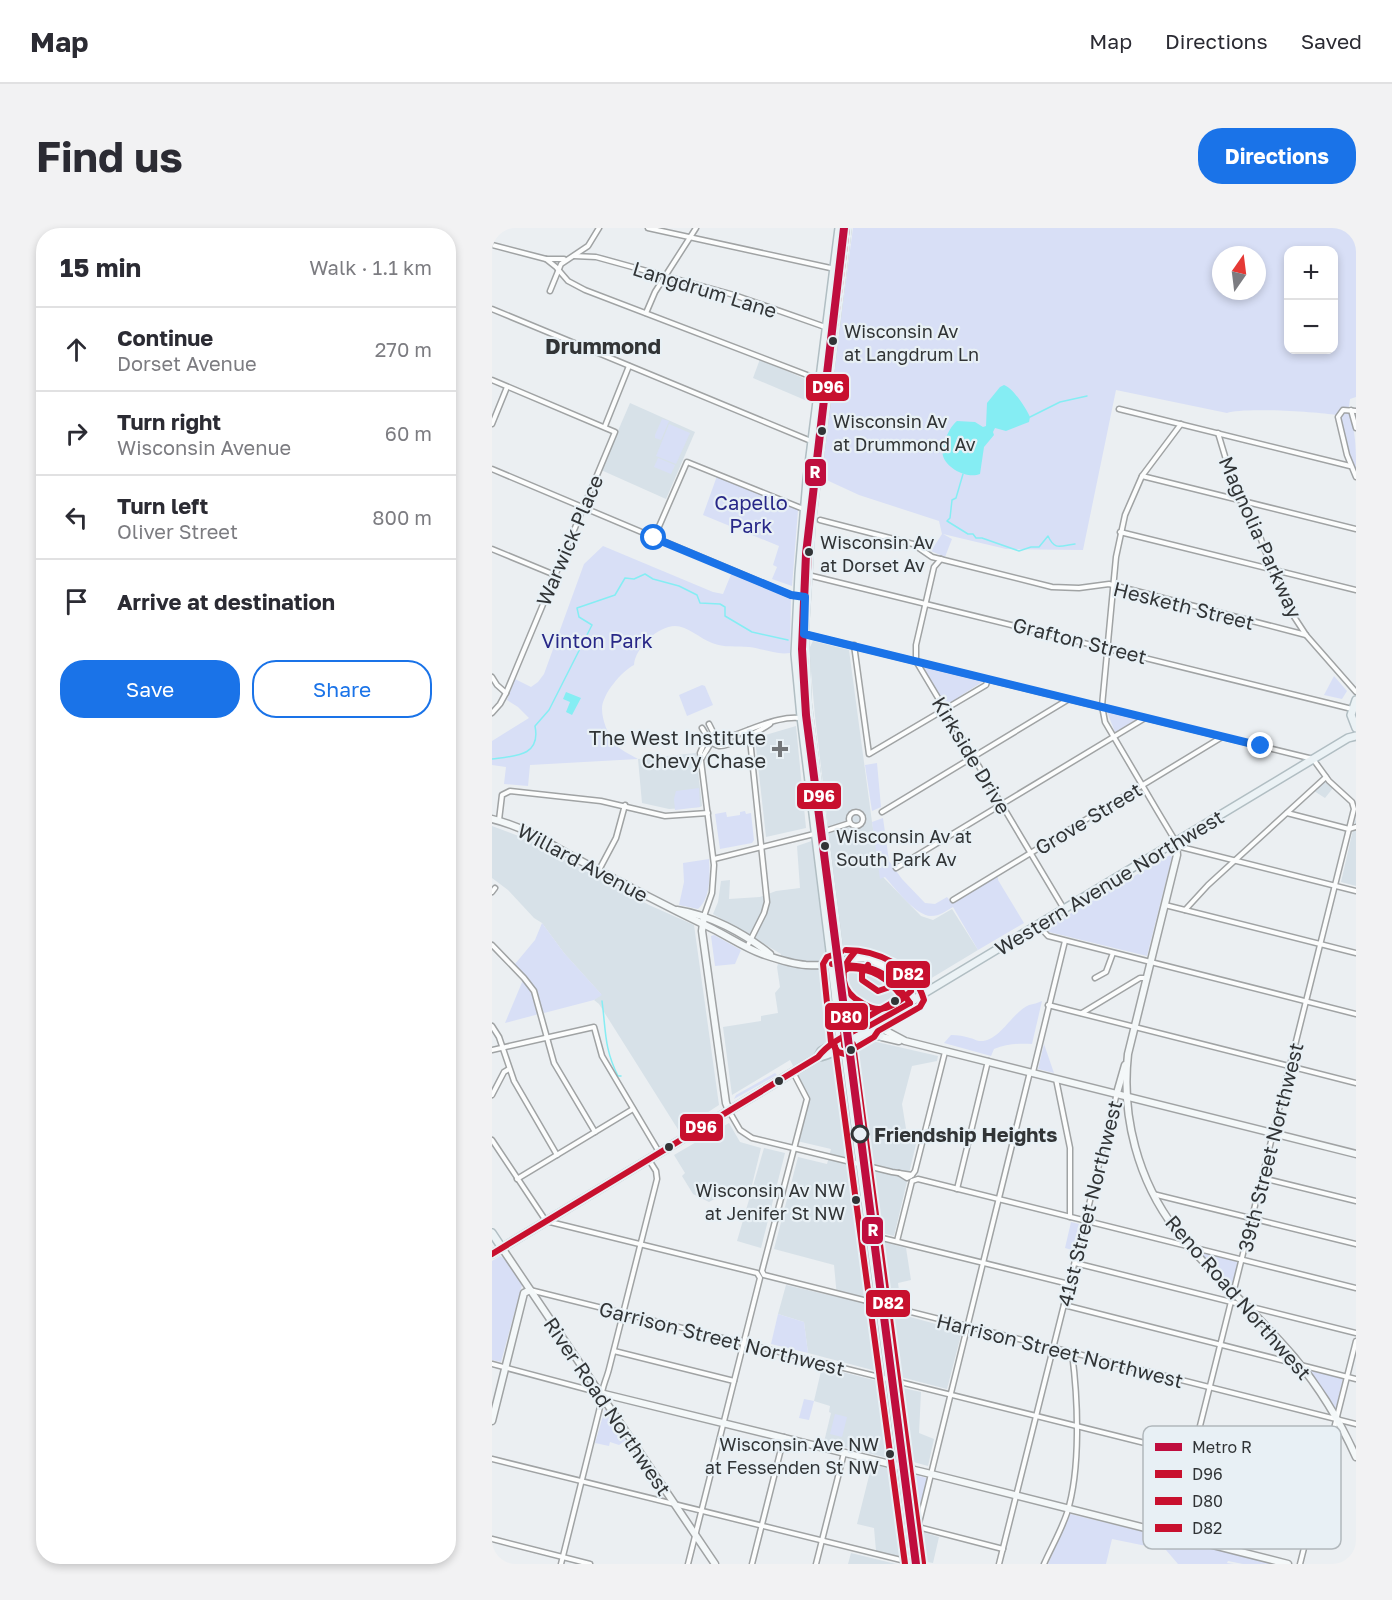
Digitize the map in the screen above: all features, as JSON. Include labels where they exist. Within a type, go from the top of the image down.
[{"type":"main road","points":[[844,228],[808,510],[795,654],[801,717],[836,963],[843,1041],[915,1564]]},
{"type":"main road","points":[[808,510],[806,574],[801,596],[819,833]]},
{"type":"main road","points":[[1348,738],[1355,725],[1352,709],[1356,700]]},
{"type":"main road","name":"Western Avenue Northwest","points":[[843,1041],[869,1030],[873,1025],[912,1001],[1348,738],[1356,736]]},
{"type":"main road","name":"Western Avenue Northwest","points":[[492,1254],[818,1057],[824,1057],[865,1025],[873,1025]]},
{"type":"main road","points":[[862,1034],[880,1036]]},
{"type":"main road","points":[[492,1233],[502,1248]]},
{"type":"street","points":[[492,245],[546,259],[565,259],[574,256],[588,246],[599,228]]},
{"type":"street","points":[[648,228],[838,269]]},
{"type":"street","points":[[646,313],[665,276],[696,228]]},
{"type":"street","points":[[588,246],[591,256]]},
{"type":"street","name":"Langdrum Lane","points":[[574,256],[591,256],[734,295],[831,328]]},
{"type":"street","points":[[546,259],[568,281],[585,290],[824,382]]},
{"type":"street","points":[[550,291],[565,259]]},
{"type":"street","points":[[492,309],[817,442]]},
{"type":"street","points":[[492,380],[604,426],[629,365]]},
{"type":"street","points":[[492,424],[507,387]]},
{"type":"street","points":[[1119,409],[1350,466]]},
{"type":"street","points":[[1356,429],[1354,410],[1343,410],[1338,417],[1342,441],[1356,477]]},
{"type":"street","points":[[1181,424],[1142,476],[1131,498],[1120,532],[1102,706],[1105,722],[1176,842],[1184,849],[1356,891]]},
{"type":"street","name":"Warwick Place","points":[[492,713],[506,693],[615,432],[604,426]]},
{"type":"street","name":"Magnolia Parkway","points":[[1218,433],[1231,478],[1262,541],[1281,594],[1306,635],[1356,692]]},
{"type":"street","points":[[654,538],[687,462],[808,510]]},
{"type":"street","points":[[492,468],[654,538],[801,596]]},
{"type":"street","points":[[1142,476],[1356,529]]},
{"type":"street","name":"Hesketh Street","points":[[820,520],[913,544],[930,556],[1052,586],[1072,588],[1109,584],[1306,635]]},
{"type":"street","points":[[1120,532],[1356,590]]},
{"type":"street","points":[[492,549],[555,575]]},
{"type":"street","points":[[930,556],[934,567]]},
{"type":"street","points":[[916,661],[916,645],[934,567],[941,559]]},
{"type":"street","name":"Grafton Street","points":[[806,574],[927,602],[1352,709]]},
{"type":"street","points":[[804,634],[1313,759],[1326,777],[1233,861],[1185,910]]},
{"type":"street","points":[[854,645],[869,754],[986,685],[988,679]]},
{"type":"street","name":"Kirkside Drive","points":[[916,661],[1065,909]]},
{"type":"street","points":[[492,677],[506,693]]},
{"type":"street","points":[[882,812],[1070,699]]},
{"type":"street","points":[[702,728],[707,737],[721,746],[770,723],[801,717],[809,720]]},
{"type":"street","points":[[896,868],[1146,718]]},
{"type":"street","points":[[709,724],[715,736],[723,739],[749,732]]},
{"type":"street","points":[[749,732],[767,902],[749,944]]},
{"type":"street","points":[[701,758],[715,736]]},
{"type":"street","points":[[707,737],[700,749],[714,859],[713,888],[702,924],[726,1103],[739,1129],[746,1135],[1356,1288]]},
{"type":"street","name":"Grove Street","points":[[953,900],[1223,737]]},
{"type":"street","name":"39th Street Northwest","points":[[1200,1426],[1354,809],[1353,803],[1326,777]]},
{"type":"street","points":[[495,820],[502,795],[510,791],[625,805],[665,816],[708,813]]},
{"type":"street","points":[[599,870],[616,838],[625,805]]},
{"type":"street","points":[[1287,813],[1349,828],[1356,827]]},
{"type":"street","name":"Willard Avenue","points":[[495,820],[537,835],[702,924],[749,944]]},
{"type":"street","points":[[714,859],[850,824]]},
{"type":"street","name":"41st Street Northwest","points":[[999,1564],[1123,1068],[1127,1062],[1133,1026],[1177,854],[1176,842]]},
{"type":"street","points":[[1164,905],[1356,953]]},
{"type":"street","name":"Willard Avenue","points":[[674,909],[704,916],[773,957],[804,964],[836,963]]},
{"type":"street","points":[[1038,925],[1045,935],[1065,941],[1356,1014]]},
{"type":"street","points":[[918,1527],[1065,941]]},
{"type":"street","points":[[492,945],[534,991],[558,1069],[595,1132]]},
{"type":"street","points":[[1095,978],[1106,972],[1113,953]]},
{"type":"street","points":[[836,963],[846,959],[861,959],[878,963],[894,973],[905,985],[912,1001]]},
{"type":"street","points":[[854,965],[861,959]]},
{"type":"street","points":[[836,963],[871,968],[886,974],[912,1001]]},
{"type":"street","points":[[1082,1014],[1140,978],[1146,978]]},
{"type":"street","points":[[1048,1005],[1356,1083]]},
{"type":"street","points":[[905,1041],[880,1026],[873,1025],[874,1030],[880,1036],[1356,1154]]},
{"type":"street","points":[[492,1026],[520,1094],[557,1155]]},
{"type":"street","points":[[492,1050],[594,1027],[602,1056],[659,1152]]},
{"type":"street","points":[[897,1241],[945,1051]]},
{"type":"street","points":[[957,1189],[988,1061]]},
{"type":"street","name":"Reno Road Northwest","points":[[1127,1062],[1126,1087],[1130,1123],[1136,1151],[1153,1194],[1172,1224],[1192,1248],[1300,1364],[1323,1395],[1340,1426]]},
{"type":"street","points":[[492,1095],[504,1072],[509,1069]]},
{"type":"street","points":[[688,1564],[807,1099],[793,1072]]},
{"type":"street","points":[[1056,1078],[1070,1148],[1070,1217]]},
{"type":"street","points":[[1117,1093],[1126,1087]]},
{"type":"street","points":[[517,1179],[633,1109]]},
{"type":"street","points":[[492,1140],[546,1221]]},
{"type":"street","points":[[561,1564],[601,1403],[600,1393],[604,1387],[614,1351],[657,1177],[648,1159]]},
{"type":"street","points":[[1262,1178],[1356,1201]]},
{"type":"street","points":[[1153,1194],[1356,1244]]},
{"type":"street","name":"Harrison Street Northwest","points":[[546,1221],[1356,1424]]},
{"type":"street","points":[[870,1235],[1070,1284]]},
{"type":"street","name":"River Road Northwest","points":[[502,1248],[715,1564]]},
{"type":"street","points":[[1075,1263],[1356,1333]]},
{"type":"street","points":[[492,1421],[524,1293],[530,1290]]},
{"type":"street","name":"Garrison Street Northwest","points":[[530,1290],[1143,1442]]},
{"type":"street","points":[[1064,1305],[1356,1378]]},
{"type":"street","points":[[1335,1426],[1356,1341]]},
{"type":"street","points":[[614,1351],[734,1381]]},
{"type":"street","points":[[1044,1564],[1068,1508],[1072,1489],[1077,1426],[1072,1353]]},
{"type":"street","points":[[492,1364],[600,1393],[1143,1527]]},
{"type":"street","name":"Reno Road Northwest","points":[[1341,1427],[1356,1457]]},
{"type":"street","points":[[752,1564],[784,1437]]},
{"type":"street","points":[[816,1564],[844,1452]]},
{"type":"street","points":[[492,1459],[915,1564]]},
{"type":"street","points":[[909,1529],[918,1527],[1003,1549]]},
{"type":"street","points":[[492,1539],[590,1564]]},
{"type":"street","points":[[1228,1549],[1287,1564]]},
{"type":"street","points":[[1300,1564],[1304,1549]]},
{"type":"shaded area","points":[[760,359],[814,383],[812,403],[753,378]]},
{"type":"shaded area","points":[[630,403],[695,432],[666,499],[601,470]]},
{"type":"shaded area","points":[[813,641],[849,650],[881,875],[921,916],[933,920],[952,909],[978,950],[862,1020],[868,1040],[938,1056],[937,1061],[912,1066],[902,1104],[908,1141],[916,1144],[894,1236],[878,1232],[870,1189],[854,1192],[880,1372],[808,1353],[804,1322],[778,1314],[786,1285],[837,1297],[834,1265],[774,1249],[798,1157],[827,1164],[831,1149],[797,1141],[809,1096],[790,1060],[732,1095],[723,1027],[761,1021],[761,1016],[778,1013],[775,993],[780,987],[777,967],[781,954],[713,914],[718,902],[721,881],[730,880],[729,899],[760,897],[776,891],[800,888],[797,846],[829,835],[809,649]]},
{"type":"shaded area","points":[[796,726],[806,828],[766,837],[755,738]]},
{"type":"shaded area","points":[[696,753],[702,806],[669,809],[642,803],[638,759]]},
{"type":"shaded area","points":[[1325,782],[1333,788],[1325,798],[1314,791]]},
{"type":"shaded area","points":[[1356,817],[1356,886],[1341,882]]},
{"type":"shaded area","points":[[492,826],[529,840],[649,905],[694,925],[719,1105],[679,1131],[599,1004],[594,1000],[601,994],[564,953],[542,923],[492,878]]},
{"type":"shaded area","points":[[729,1123],[740,1142],[761,1148],[751,1189],[738,1186],[709,1202],[693,1194],[682,1176],[685,1173],[674,1155]]},
{"type":"shaded area","points":[[764,1148],[785,1153],[761,1248],[737,1241]]},
{"type":"shaded area","points":[[880,1241],[906,1248],[911,1280],[898,1283],[901,1304],[886,1301]]},
{"type":"shaded area","points":[[888,1311],[962,1331],[947,1389],[897,1376]]},
{"type":"shaded area","points":[[822,1367],[882,1382],[892,1459],[824,1442],[831,1413],[829,1412],[830,1406],[814,1401]]},
{"type":"shaded area","points":[[898,1387],[921,1392],[919,1433],[934,1439],[928,1466],[910,1461]]},
{"type":"shaded area","points":[[872,1464],[893,1469],[907,1552],[905,1558],[876,1551],[874,1528],[857,1524]]},
{"type":"shaded area","points":[[922,1532],[939,1537],[933,1563],[922,1561],[919,1541]]},
{"type":"shaded area","points":[[851,1553],[896,1564],[848,1564]]},
{"type":"green space","points":[[853,228],[1356,228],[1356,397],[1350,399],[1349,407],[1342,407],[1336,415],[1263,410],[1227,413],[1116,390],[1083,550],[1006,549],[943,534],[952,539],[945,557],[931,551],[942,534],[939,521],[859,495],[820,477]]},
{"type":"green space","points":[[1348,412],[1353,425],[1356,471],[1343,439],[1340,416]]},
{"type":"green space","points":[[662,419],[669,421],[661,440],[655,438],[655,435]]},
{"type":"green space","points":[[669,424],[690,433],[676,464],[656,456]]},
{"type":"green space","points":[[658,458],[675,465],[671,474],[654,467]]},
{"type":"green space","name":"Capello Park","points":[[717,476],[798,510],[792,586],[772,579],[777,567],[773,565],[779,546],[703,515]]},
{"type":"green space","name":"Vinton Park","points":[[603,546],[713,592],[723,594],[732,572],[791,596],[790,653],[717,645],[689,630],[675,626],[668,627],[648,639],[638,652],[634,665],[624,672],[614,684],[603,703],[603,718],[612,740],[638,759],[530,765],[528,786],[504,784],[506,767],[492,765],[492,741],[529,718],[507,700],[515,679],[531,687],[544,674],[584,564]]},
{"type":"green space","points":[[925,665],[982,678],[982,682],[945,706],[924,671]]},
{"type":"green space","points":[[1334,676],[1347,691],[1342,699],[1324,695]]},
{"type":"green space","points":[[702,685],[705,686],[713,705],[687,716],[679,695]]},
{"type":"green space","points":[[1107,712],[1137,719],[1115,732]]},
{"type":"green space","points":[[877,763],[881,807],[872,811],[865,765]]},
{"type":"green space","points":[[699,788],[700,807],[675,810],[676,791]]},
{"type":"green space","points":[[745,811],[746,814],[751,813],[754,840],[752,843],[720,849],[715,814],[726,812],[727,817],[740,815],[740,812]]},
{"type":"green space","points":[[883,818],[889,861],[902,879],[925,903],[935,904],[947,897],[951,902],[998,875],[998,880],[1024,923],[978,950],[953,907],[934,916],[925,915],[919,911],[906,901],[885,877],[880,879],[872,822]]},
{"type":"green space","points":[[1170,855],[1172,857],[1147,956],[1049,932],[1046,928]]},
{"type":"green space","points":[[709,859],[709,886],[702,904],[698,909],[679,905],[684,882],[683,863]]},
{"type":"green space","points":[[542,923],[564,953],[602,995],[594,1000],[544,1013],[533,986],[515,964],[535,940]]},
{"type":"green space","points":[[714,935],[741,950],[735,964],[715,966],[711,936]]},
{"type":"green space","points":[[523,980],[534,997],[539,1014],[505,1023]]},
{"type":"green space","points":[[1042,1001],[1032,1044],[999,1047],[994,1049],[991,1056],[944,1043],[951,1035],[978,1041],[993,1037],[1023,1009]]},
{"type":"green space","points":[[1044,1044],[1054,1073],[1038,1069]]},
{"type":"green space","points":[[775,1073],[777,1075],[734,1099],[736,1095]]},
{"type":"green space","points":[[1071,1222],[1079,1224],[1072,1250],[1065,1248]]},
{"type":"green space","points":[[1204,1253],[1238,1262],[1233,1286],[1202,1255]]},
{"type":"green space","points":[[500,1256],[504,1258],[522,1285],[501,1362],[492,1360],[492,1261]]},
{"type":"green space","points":[[778,1314],[804,1322],[808,1353],[771,1344]]},
{"type":"green space","points":[[1311,1370],[1343,1378],[1336,1409],[1309,1372]]},
{"type":"green space","points":[[804,1399],[814,1401],[809,1420],[799,1418]]},
{"type":"green space","points":[[605,1409],[626,1440],[619,1445],[610,1442],[609,1446],[595,1443]]},
{"type":"green space","points":[[835,1414],[847,1417],[842,1437],[830,1434]]},
{"type":"green space","points":[[910,1474],[927,1478],[916,1521]]},
{"type":"green space","points":[[1070,1514],[1143,1532],[1143,1545],[1112,1539],[1106,1564],[1048,1564]]},
{"type":"green space","points":[[1161,1549],[1219,1549],[1280,1564],[1243,1564],[1228,1561],[1227,1563],[1234,1564],[1178,1564],[1166,1550]]},
{"type":"water","points":[[1004,385],[1022,404],[1030,417],[1029,422],[1006,431],[995,428],[994,435],[984,447],[980,474],[970,475],[958,472],[945,461],[942,452],[949,432],[957,421],[975,422],[983,427],[986,426],[987,403]]},
{"type":"water","points":[[566,692],[581,698],[572,715],[566,712],[570,702],[563,699]]},
{"type":"waterway","points":[[1030,417],[1060,402],[1087,396]]},
{"type":"waterway","points":[[963,474],[956,498],[952,500],[950,518],[947,521],[968,534],[973,534],[976,538],[1019,551],[1039,547],[1048,536],[1056,546],[1075,544]]},
{"type":"waterway","points":[[492,759],[518,755],[530,749],[536,736],[535,726],[549,710],[592,625],[579,617],[577,608],[615,595],[625,578],[634,579],[645,574],[653,579],[679,586],[697,595],[700,603],[720,604],[725,607],[725,616],[752,632],[788,640]]},
{"type":"waterway","points":[[602,1001],[608,1048],[613,1066],[618,1076],[621,1076]]},
{"type":"metro line","name":"R","points":[[844,228],[806,554],[802,649],[806,715],[916,1564]]},
{"type":"transit line","name":"D96","points":[[844,1045],[840,963],[807,703],[804,634],[811,524],[847,228]]},
{"type":"transit line","name":"D82","points":[[841,952],[827,957],[823,964],[831,1042],[838,1052],[845,1054],[874,1037],[878,1031],[920,1007],[924,1000],[919,988],[904,970],[882,957],[846,950]]},
{"type":"transit line","name":"D80","points":[[854,953],[845,966],[844,980],[849,993],[862,1003],[883,1009],[896,1003],[911,991]]},
{"type":"transit line","name":"D96","points":[[832,964],[859,966],[878,971],[893,982],[910,1003]]},
{"type":"transit line","name":"D82","points":[[868,965],[862,973],[862,980],[878,991],[887,988],[899,979]]},
{"type":"transit line","name":"D80","points":[[849,968],[857,968],[879,975],[902,997],[864,1019],[860,1025],[848,1032],[842,972],[849,968]]},
{"type":"transit line","name":"D96","points":[[492,1254],[818,1057],[840,1039],[910,1003]]},
{"type":"transit line","name":"D82","points":[[853,1044],[923,1563]]},
{"type":"transit line","name":"D80","points":[[835,1046],[905,1564]]},
{"type":"place","name":"Wisconsin Av at Langdrum Ln","points":[[833,341]]},
{"type":"place","name":"Wisconsin Av at Drummond Av","points":[[822,431]]},
{"type":"place","name":"Wisconsin Av at Dorset Av","points":[[809,552]]},
{"type":"place","name":"The West Institute Chevy Chase","points":[[780,749]]},
{"type":"place","name":"Wisconsin Av at South Park Av","points":[[825,846]]},
{"type":"place","name":"Friendship Heights","points":[[860,1134]]},
{"type":"place","name":"Wisconsin Av NW at Jenifer St NW","points":[[856,1200]]},
{"type":"place","name":"Wisconsin Ave NW at Fessenden St NW","points":[[890,1454]]},
{"type":"district","name":"Drummond","points":[[603,345]]},
{"type":"route","points":[[654,538],[791,595],[805,597],[804,634],[1261,746]]}]
